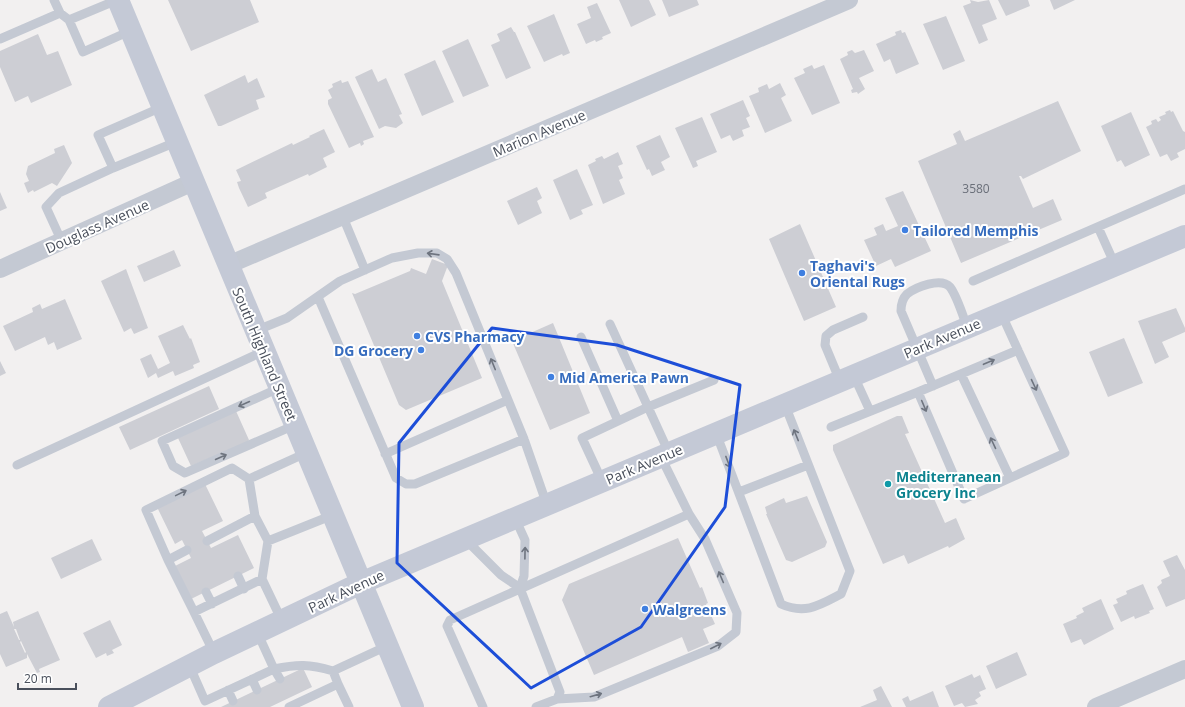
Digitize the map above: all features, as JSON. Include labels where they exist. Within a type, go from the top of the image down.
[{"type":"main road","name":"South Highland Street","points":[[117,0],[333,515],[387,646],[409,706]]},
{"type":"main road","name":"Park Avenue","points":[[116,706],[190,668],[214,653],[258,634],[361,583],[1185,236]]},
{"type":"street","name":"Marion Avenue","points":[[228,265],[849,0]]},
{"type":"street","name":"Douglass Avenue","points":[[0,269],[193,182]]},
{"type":"street","points":[[1096,707],[1185,669]]},
{"type":"lane","points":[[54,0],[60,12],[69,20],[83,52],[130,31]]},
{"type":"lane","points":[[69,20],[117,0]]},
{"type":"lane","points":[[0,39],[60,12]]},
{"type":"lane","points":[[113,168],[98,135],[162,107]]},
{"type":"lane","points":[[62,242],[46,207],[58,193],[176,142]]},
{"type":"lane","points":[[973,281],[1185,189]]},
{"type":"lane","points":[[342,217],[365,270]]},
{"type":"lane","points":[[1098,227],[1115,265]]},
{"type":"lane","points":[[255,331],[287,318],[340,281],[392,258],[418,253],[437,253],[447,259],[456,273],[524,439],[547,504]]},
{"type":"lane","points":[[933,386],[901,311],[901,303],[907,294],[934,282],[944,283],[950,287],[967,327]]},
{"type":"lane","points":[[318,296],[396,478],[406,484],[415,484],[524,439]]},
{"type":"lane","points":[[918,392],[964,499],[1065,453],[1001,313]]},
{"type":"lane","points":[[863,317],[833,330],[826,336],[825,344],[870,411]]},
{"type":"lane","points":[[536,707],[557,699],[594,697],[718,646],[736,632],[737,613],[705,539],[689,514],[665,455],[648,407],[610,324]]},
{"type":"lane","points":[[581,337],[618,421]]},
{"type":"lane","points":[[831,427],[1018,350]]},
{"type":"lane","points":[[17,465],[264,351]]},
{"type":"lane","points":[[961,374],[1010,478]]},
{"type":"lane","points":[[602,481],[582,438],[648,407],[714,380]]},
{"type":"lane","points":[[279,388],[162,441],[173,466],[185,473],[295,425]]},
{"type":"lane","points":[[385,454],[508,400]]},
{"type":"lane","points":[[716,433],[781,604],[790,608],[811,609],[841,594],[850,571],[785,404]]},
{"type":"lane","points":[[249,479],[306,453]]},
{"type":"lane","points":[[739,492],[808,465]]},
{"type":"lane","points":[[214,653],[168,560],[146,510],[232,468],[249,479],[255,516],[268,541],[262,579],[282,622]]},
{"type":"lane","points":[[483,707],[448,626],[450,620],[689,514]]},
{"type":"lane","points":[[268,541],[333,515]]},
{"type":"lane","points":[[207,541],[220,539],[255,516]]},
{"type":"lane","points":[[515,518],[525,540],[524,576],[520,588]]},
{"type":"lane","points":[[465,539],[501,575],[520,588],[560,692],[557,699]]},
{"type":"lane","points":[[168,560],[186,554]]},
{"type":"lane","points":[[238,576],[244,588]]},
{"type":"lane","points":[[194,612],[262,579]]},
{"type":"lane","points":[[206,592],[212,604]]},
{"type":"lane","points":[[258,634],[280,679]]},
{"type":"lane","points":[[190,668],[205,704],[228,690],[274,669],[297,664],[333,671],[387,646]]},
{"type":"lane","points":[[333,671],[349,707]]},
{"type":"lane","points":[[252,679],[257,690]]},
{"type":"lane","points":[[290,703],[338,684]]},
{"type":"lane","points":[[228,690],[233,701]]},
{"type":"highlighted area","points":[[492,328],[617,345],[740,385],[725,507],[641,627],[531,688],[397,563],[399,443]]},
{"type":"building","points":[[168,0],[250,0],[259,22],[191,51]]},
{"type":"building","points":[[619,0],[649,0],[656,15],[631,27]]},
{"type":"building","points":[[662,0],[697,0],[699,5],[669,17]]},
{"type":"building","points":[[970,0],[978,2],[989,0],[997,19],[982,25],[988,40],[979,44],[963,6],[971,3]]},
{"type":"building","points":[[998,0],[1028,0],[1030,6],[1006,16]]},
{"type":"building","points":[[1050,0],[1075,0],[1054,10]]},
{"type":"building","points":[[597,3],[611,33],[602,37],[603,39],[596,42],[595,40],[586,44],[577,24],[591,18],[587,7]]},
{"type":"building","points":[[554,14],[570,53],[563,56],[562,54],[544,62],[527,26]]},
{"type":"building","points":[[946,16],[965,61],[943,70],[923,24]]},
{"type":"building","points":[[511,27],[515,32],[531,68],[506,79],[491,45],[500,41],[497,34]]},
{"type":"building","points":[[901,30],[902,33],[905,32],[919,64],[896,74],[890,59],[884,62],[876,44],[896,35],[895,32]]},
{"type":"building","points":[[38,34],[47,55],[58,51],[72,85],[31,103],[28,96],[15,102],[0,67],[0,51]]},
{"type":"building","points":[[468,39],[489,86],[463,97],[442,51]]},
{"type":"building","points":[[852,50],[855,53],[864,50],[874,71],[859,78],[865,89],[858,94],[857,92],[852,93],[851,90],[853,89],[840,59],[848,55],[847,52]]},
{"type":"building","points":[[435,60],[454,102],[422,116],[404,74]]},
{"type":"building","points":[[812,65],[814,69],[824,65],[840,103],[812,115],[794,78],[805,73],[803,69]]},
{"type":"building","points":[[372,69],[378,82],[386,78],[402,114],[399,115],[403,123],[396,128],[385,126],[379,129],[355,77]]},
{"type":"building","points":[[245,75],[248,83],[257,78],[265,97],[256,100],[259,109],[218,126],[204,95]]},
{"type":"building","points":[[341,80],[342,83],[348,81],[374,137],[363,141],[364,144],[361,146],[360,143],[349,148],[328,104],[328,100],[332,98],[328,90],[333,87],[332,84]]},
{"type":"building","points":[[780,83],[786,95],[781,98],[792,121],[765,133],[749,96],[759,92],[758,88],[767,84],[769,89]]},
{"type":"building","points":[[743,100],[750,116],[746,118],[750,127],[742,130],[744,136],[733,141],[730,135],[721,139],[710,114]]},
{"type":"building","points":[[1058,101],[1081,151],[1023,179],[1019,176],[1033,208],[1053,199],[1062,220],[961,263],[918,161],[957,144],[953,134],[960,130],[965,141]]},
{"type":"building","points":[[1170,110],[1171,112],[1173,111],[1183,131],[1185,132],[1185,149],[1177,153],[1179,157],[1171,161],[1167,154],[1160,157],[1146,127],[1152,124],[1151,121],[1156,119],[1158,122],[1161,120],[1159,117],[1166,114],[1165,112]]},
{"type":"building","points":[[1131,112],[1150,155],[1125,167],[1121,160],[1117,162],[1101,126]]},
{"type":"building","points":[[702,117],[717,152],[696,161],[698,166],[693,168],[675,128]]},
{"type":"building","points":[[324,129],[335,152],[323,158],[327,167],[309,176],[308,174],[265,193],[267,198],[248,207],[237,182],[241,181],[236,170],[292,143],[293,145]]},
{"type":"building","points":[[660,135],[670,157],[661,162],[665,170],[652,176],[649,169],[647,170],[636,146]]},
{"type":"building","points":[[64,145],[72,163],[57,186],[52,183],[34,192],[33,190],[28,193],[24,183],[29,181],[26,174],[28,166],[55,153],[54,149]]},
{"type":"building","points":[[618,152],[623,164],[618,166],[623,178],[619,180],[625,194],[603,204],[588,165],[596,161],[595,159],[602,156],[604,159]]},
{"type":"building","points":[[577,169],[593,205],[581,210],[583,214],[570,220],[553,180]]},
{"type":"building","points":[[537,187],[542,198],[537,201],[542,213],[518,225],[507,201]]},
{"type":"building","name":"Tailored Memphis","points":[[903,191],[931,251],[895,267],[891,259],[876,266],[864,240],[877,235],[874,228],[883,224],[886,231],[898,226],[885,198]]},
{"type":"building","points":[[0,192],[7,208],[0,211]]},
{"type":"building","name":"Taghavi's Oriental Rugs","points":[[800,224],[836,307],[804,321],[769,239]]},
{"type":"building","points":[[174,250],[181,266],[144,282],[137,266]]},
{"type":"building","name":"CVS Pharmacy","points":[[432,259],[448,265],[442,281],[482,378],[406,410],[399,405],[352,293],[355,294],[410,271],[411,268],[426,274]]},
{"type":"building","points":[[126,269],[148,328],[134,334],[131,328],[124,332],[101,281]]},
{"type":"building","points":[[65,299],[82,339],[57,350],[54,342],[48,345],[45,337],[15,351],[3,326],[33,312],[32,308],[40,304],[42,309]]},
{"type":"building","points":[[1176,308],[1185,328],[1185,332],[1162,342],[1169,357],[1155,364],[1138,321]]},
{"type":"building","name":"Mid America Pawn","points":[[553,323],[590,413],[550,430],[512,341]]},
{"type":"building","points":[[183,325],[190,339],[191,338],[200,362],[193,365],[194,368],[175,376],[173,371],[158,378],[156,373],[148,378],[140,359],[151,354],[158,369],[170,363],[158,336]]},
{"type":"building","points":[[1124,338],[1143,383],[1108,397],[1089,352]]},
{"type":"building","points":[[0,361],[6,373],[0,376]]},
{"type":"building","points":[[209,386],[219,409],[130,450],[119,427]]},
{"type":"building","points":[[236,411],[249,440],[248,442],[191,466],[178,438]]},
{"type":"building","name":"Mediterranean Grocery Inc","points":[[897,416],[902,416],[909,433],[905,434],[945,523],[956,518],[965,539],[949,548],[948,546],[908,564],[904,555],[883,564],[833,450],[833,445]]},
{"type":"building","points":[[205,484],[223,521],[202,531],[211,548],[238,535],[254,568],[191,599],[175,566],[191,558],[182,540],[175,544],[157,507]]},
{"type":"building","points":[[807,496],[827,542],[825,547],[792,562],[786,560],[766,514],[765,507],[784,498],[786,503]]},
{"type":"building","points":[[678,538],[700,588],[702,587],[708,603],[706,604],[715,624],[703,629],[709,643],[688,652],[682,637],[594,675],[562,600],[569,584]]},
{"type":"building","points":[[92,539],[102,560],[61,579],[51,558]]},
{"type":"building","points":[[1177,555],[1185,570],[1185,599],[1166,607],[1157,587],[1162,583],[1161,580],[1170,576],[1163,561]]},
{"type":"building","points":[[1143,584],[1154,609],[1149,611],[1150,613],[1135,619],[1134,616],[1121,622],[1113,605],[1118,603],[1116,599],[1127,594],[1126,591]]},
{"type":"building","points":[[1101,599],[1114,629],[1084,645],[1081,639],[1071,643],[1063,624],[1077,618],[1076,616],[1084,612],[1082,608]]},
{"type":"building","points":[[7,611],[14,627],[13,622],[38,611],[60,660],[39,669],[40,672],[37,673],[27,654],[27,658],[6,667],[0,654],[0,614]],"holes":[[[14,629],[16,629],[20,640],[19,640]],[[21,641],[26,652],[25,653],[20,642]]]},
{"type":"building","points":[[110,620],[122,645],[112,650],[114,653],[107,656],[106,653],[96,658],[83,633]]},
{"type":"building","points":[[1017,652],[1027,675],[996,689],[986,666]]},
{"type":"building","points":[[303,668],[312,687],[270,707],[221,707]]},
{"type":"building","points":[[972,674],[974,678],[980,675],[986,689],[979,692],[981,696],[975,700],[978,704],[965,707],[962,703],[954,706],[945,686]]},
{"type":"building","points":[[881,686],[892,707],[860,707],[877,700],[873,690]]},
{"type":"building","points":[[933,691],[939,707],[906,707],[902,699],[908,696],[910,701]]},
{"type":"place","name":"Tailored Memphis","points":[[905,230]]},
{"type":"place","name":"Taghavi's Oriental Rugs","points":[[802,273]]},
{"type":"place","name":"CVS Pharmacy","points":[[417,336]]},
{"type":"place","name":"DG Grocery","points":[[421,350]]},
{"type":"place","name":"Mid America Pawn","points":[[551,377]]},
{"type":"place","name":"Mediterranean Grocery Inc","points":[[888,484]]},
{"type":"place","name":"Walgreens","points":[[645,609]]}]
